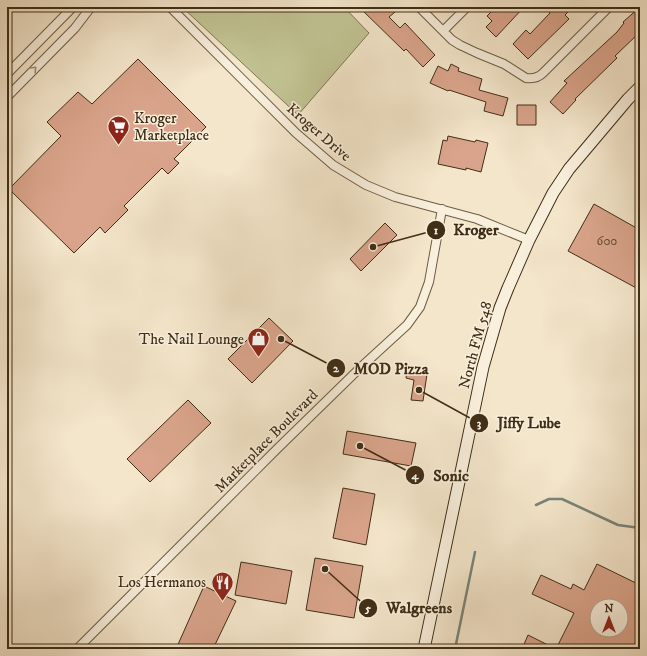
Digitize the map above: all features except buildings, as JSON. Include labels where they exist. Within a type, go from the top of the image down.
[{"type":"main road","name":"North FM 548","points":[[424,649],[483,367],[500,308],[529,240],[553,193],[569,169],[628,99],[640,87]]},
{"type":"street","points":[[7,74],[73,7]]},
{"type":"street","points":[[7,97],[75,28],[91,7]]},
{"type":"street","name":"Kroger Drive","points":[[170,7],[296,133],[333,165],[366,185],[389,195],[418,205],[442,209],[477,219],[529,240]]},
{"type":"street","points":[[419,7],[452,40],[467,49],[496,60],[526,78],[535,78],[543,73],[609,7]]},
{"type":"street","points":[[443,31],[468,7]]},
{"type":"street","name":"Marketplace Boulevard","points":[[77,649],[277,449],[360,368],[407,325],[420,307],[428,282],[442,209]]},
{"type":"green space","points":[[182,7],[344,7],[369,33],[298,115]]},
{"type":"waterway","points":[[536,505],[549,499],[562,499],[618,525],[640,528]]},
{"type":"waterway","points":[[455,649],[475,552]]},
{"type":"place","name":"Kroger Marketplace","points":[[118,146]]},
{"type":"place","name":"Kroger","points":[[373,247]]},
{"type":"place","name":"MOD Pizza","points":[[281,339]]},
{"type":"place","name":"The Nail Lounge","points":[[259,358]]},
{"type":"place","name":"Jiffy Lube","points":[[419,390]]},
{"type":"place","name":"Sonic","points":[[360,446]]},
{"type":"place","name":"Walgreens","points":[[325,569]]},
{"type":"place","name":"Los Hermanos","points":[[222,602]]}]
